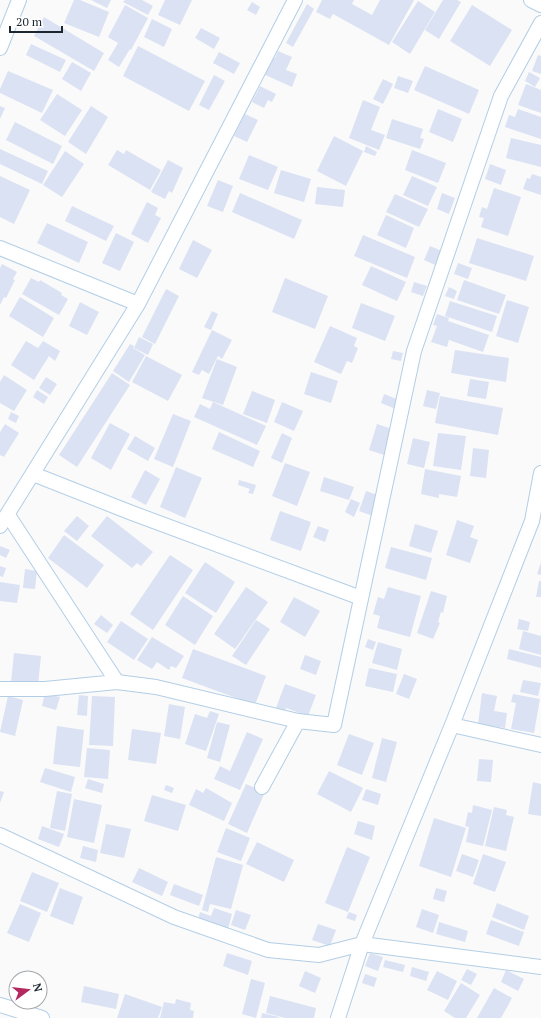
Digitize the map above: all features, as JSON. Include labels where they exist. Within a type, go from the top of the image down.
[{"type":"street","points":[[0,48],[19,0]]},
{"type":"street","points":[[117,682],[4,521],[138,304],[295,0]]},
{"type":"street","points":[[531,0],[541,5]]},
{"type":"street","points":[[0,689],[45,689],[117,682],[156,687],[298,721],[334,725],[414,351],[501,96],[541,23]]},
{"type":"street","points":[[0,248],[138,304]]},
{"type":"street","points":[[338,1018],[362,944],[537,522],[541,473]]},
{"type":"street","points":[[33,474],[132,513],[361,598]]},
{"type":"street","points":[[262,787],[298,721]]},
{"type":"street","points":[[452,725],[541,745]]},
{"type":"street","points":[[0,835],[174,917],[268,950],[319,955],[362,944],[541,968]]},
{"type":"street","points":[[0,1005],[42,1018]]},
{"type":"building","points":[[74,0],[80,0],[109,12],[99,37],[64,23]]},
{"type":"building","points":[[91,0],[111,0],[107,8]]},
{"type":"building","points":[[125,0],[142,0],[153,6],[148,15],[123,2]]},
{"type":"building","points":[[165,0],[192,0],[180,25],[158,15]]},
{"type":"building","points":[[322,0],[354,0],[352,4],[372,15],[380,0],[414,0],[389,45],[333,14],[330,19],[316,12]]},
{"type":"building","points":[[443,0],[457,0],[461,2],[439,39],[425,30]]},
{"type":"building","points":[[418,1],[435,12],[410,54],[392,42]]},
{"type":"building","points":[[252,2],[260,7],[256,15],[247,10]]},
{"type":"building","points":[[307,4],[314,9],[293,47],[286,43]]},
{"type":"building","points":[[125,5],[148,18],[131,50],[130,49],[119,67],[108,60],[118,43],[108,37]]},
{"type":"building","points":[[472,5],[512,30],[490,66],[450,41]]},
{"type":"building","points":[[44,17],[104,53],[94,71],[34,36]]},
{"type":"building","points":[[152,19],[172,29],[164,47],[144,37]]},
{"type":"building","points":[[201,28],[220,38],[214,49],[195,38]]},
{"type":"building","points":[[31,44],[66,60],[60,72],[26,55]]},
{"type":"building","points":[[138,46],[205,81],[189,111],[123,76]]},
{"type":"building","points":[[278,51],[292,57],[286,70],[297,74],[292,87],[263,74],[271,56],[275,58]]},
{"type":"building","points":[[219,52],[240,63],[234,74],[213,63]]},
{"type":"building","points":[[538,55],[541,56],[541,74],[532,71]]},
{"type":"building","points":[[72,62],[91,73],[81,91],[62,79]]},
{"type":"building","points":[[425,66],[479,90],[469,114],[414,90]]},
{"type":"building","points":[[8,71],[53,90],[42,113],[0,93],[0,89]]},
{"type":"building","points":[[529,72],[540,78],[535,87],[525,81]]},
{"type":"building","points":[[214,75],[225,81],[209,110],[199,105]]},
{"type":"building","points":[[398,76],[413,81],[408,93],[394,88]]},
{"type":"building","points":[[383,79],[393,84],[383,104],[373,99]]},
{"type":"building","points":[[526,84],[541,90],[541,113],[518,105]]},
{"type":"building","points":[[260,86],[276,94],[272,102],[268,100],[264,108],[252,102]]},
{"type":"building","points":[[57,94],[82,110],[65,136],[40,120]]},
{"type":"building","points":[[363,100],[380,107],[371,130],[385,135],[379,150],[349,138]]},
{"type":"building","points":[[0,106],[5,108],[0,119]]},
{"type":"building","points":[[91,106],[108,117],[86,154],[68,142]]},
{"type":"building","points":[[438,109],[462,119],[453,142],[429,132]]},
{"type":"building","points":[[518,109],[541,117],[541,139],[505,127],[509,115],[515,117]]},
{"type":"building","points":[[245,114],[258,120],[247,142],[234,136]]},
{"type":"building","points":[[392,119],[423,129],[420,138],[424,139],[420,149],[386,138]]},
{"type":"building","points":[[15,122],[62,146],[53,164],[6,140]]},
{"type":"building","points":[[334,136],[363,151],[346,186],[317,171]]},
{"type":"building","points":[[511,138],[541,145],[541,167],[506,158]]},
{"type":"building","points":[[366,146],[377,152],[375,156],[364,152]]},
{"type":"building","points":[[0,149],[48,171],[42,184],[0,164]]},
{"type":"building","points":[[117,150],[124,154],[126,150],[161,170],[150,190],[108,165]]},
{"type":"building","points":[[412,150],[446,163],[438,183],[405,170]]},
{"type":"building","points":[[65,151],[84,164],[62,197],[43,185]]},
{"type":"building","points":[[249,155],[278,167],[268,190],[239,179]]},
{"type":"building","points":[[168,160],[183,168],[172,193],[169,191],[165,199],[151,192]]},
{"type":"building","points":[[490,164],[506,170],[501,185],[485,179]]},
{"type":"building","points":[[281,170],[311,179],[304,202],[274,193]]},
{"type":"building","points":[[532,174],[541,177],[541,195],[523,189],[527,178],[530,179]]},
{"type":"building","points":[[0,176],[30,190],[14,224],[0,217]]},
{"type":"building","points":[[412,176],[437,187],[428,206],[403,195]]},
{"type":"building","points":[[218,180],[233,186],[223,212],[207,206]]},
{"type":"building","points":[[317,187],[345,190],[343,207],[315,204]]},
{"type":"building","points":[[494,188],[521,197],[508,236],[481,227],[484,218],[479,217],[482,207],[487,209]]},
{"type":"building","points":[[240,193],[302,220],[294,239],[232,212]]},
{"type":"building","points":[[442,193],[455,198],[449,214],[437,209]]},
{"type":"building","points":[[395,194],[428,209],[419,227],[386,212]]},
{"type":"building","points":[[147,202],[158,208],[155,215],[161,218],[148,243],[131,234]]},
{"type":"building","points":[[72,206],[114,226],[106,241],[65,221]]},
{"type":"building","points":[[386,215],[414,228],[406,248],[377,235]]},
{"type":"building","points":[[47,223],[88,242],[79,263],[37,243]]},
{"type":"building","points":[[116,233],[134,242],[120,271],[102,263]]},
{"type":"building","points":[[363,235],[415,257],[407,278],[354,256]]},
{"type":"building","points":[[477,238],[534,256],[526,281],[469,263]]},
{"type":"building","points":[[193,240],[212,250],[197,278],[179,269]]},
{"type":"building","points":[[430,246],[442,251],[435,265],[424,260]]},
{"type":"building","points":[[458,263],[472,268],[468,279],[454,274]]},
{"type":"building","points":[[2,264],[17,272],[13,279],[15,280],[6,298],[4,297],[0,305],[0,268]]},
{"type":"building","points":[[371,266],[406,282],[397,301],[362,285]]},
{"type":"building","points":[[31,278],[39,282],[40,280],[62,293],[61,295],[68,299],[59,315],[22,294]]},
{"type":"building","points":[[285,278],[328,296],[315,329],[272,312]]},
{"type":"building","points":[[464,280],[506,295],[499,314],[457,300]]},
{"type":"building","points":[[414,282],[427,286],[423,296],[411,292]]},
{"type":"building","points":[[449,287],[457,291],[454,299],[445,296]]},
{"type":"building","points":[[166,289],[179,296],[155,344],[142,337]]},
{"type":"building","points":[[20,297],[54,318],[43,337],[9,316]]},
{"type":"building","points":[[507,300],[529,307],[518,343],[496,336]]},
{"type":"building","points":[[450,301],[497,316],[492,332],[445,316]]},
{"type":"building","points":[[80,302],[99,312],[87,335],[69,326]]},
{"type":"building","points":[[361,303],[395,316],[385,341],[352,328]]},
{"type":"building","points":[[212,311],[218,314],[211,330],[204,327]]},
{"type":"building","points":[[437,314],[449,318],[448,321],[489,335],[483,352],[449,340],[447,347],[431,342],[437,326],[433,325]]},
{"type":"building","points":[[330,326],[357,338],[354,346],[358,348],[352,363],[347,361],[341,374],[314,362]]},
{"type":"building","points":[[212,330],[232,340],[222,359],[218,356],[209,374],[202,370],[199,375],[192,372]]},
{"type":"building","points":[[139,337],[153,344],[148,355],[134,348]]},
{"type":"building","points":[[26,341],[38,348],[43,341],[60,351],[55,361],[49,356],[34,380],[11,365]]},
{"type":"building","points":[[130,344],[134,346],[133,348],[145,355],[129,382],[113,371]]},
{"type":"building","points":[[455,350],[509,358],[506,382],[451,373]]},
{"type":"building","points":[[393,351],[403,353],[401,361],[391,359]]},
{"type":"building","points":[[146,356],[182,375],[168,401],[132,382]]},
{"type":"building","points":[[217,359],[237,367],[223,405],[202,398]]},
{"type":"building","points":[[311,372],[338,381],[331,403],[304,394]]},
{"type":"building","points":[[112,373],[130,385],[77,467],[59,455]]},
{"type":"building","points":[[4,375],[27,390],[14,411],[0,403],[0,382]]},
{"type":"building","points":[[46,377],[57,384],[50,395],[39,388]]},
{"type":"building","points":[[470,379],[489,382],[486,399],[467,396]]},
{"type":"building","points":[[37,390],[48,397],[44,404],[33,397]]},
{"type":"building","points":[[427,390],[440,393],[436,409],[423,406]]},
{"type":"building","points":[[252,391],[275,400],[267,423],[243,414]]},
{"type":"building","points":[[384,394],[399,400],[396,409],[381,403]]},
{"type":"building","points":[[440,396],[503,408],[498,435],[435,423]]},
{"type":"building","points":[[213,402],[266,426],[257,445],[194,417],[200,404],[210,409]]},
{"type":"building","points":[[282,402],[303,411],[294,431],[274,422]]},
{"type":"building","points":[[11,412],[19,416],[16,423],[8,419]]},
{"type":"building","points":[[173,414],[191,421],[173,467],[154,459]]},
{"type":"building","points":[[110,423],[130,434],[111,470],[91,458]]},
{"type":"building","points":[[5,424],[19,433],[4,457],[0,455],[0,432]]},
{"type":"building","points":[[377,424],[392,429],[384,455],[369,450]]},
{"type":"building","points":[[219,432],[260,451],[253,467],[212,449]]},
{"type":"building","points":[[282,433],[292,438],[282,463],[271,458]]},
{"type":"building","points":[[438,433],[466,436],[461,470],[433,466]]},
{"type":"building","points":[[135,436],[155,448],[148,461],[127,449]]},
{"type":"building","points":[[413,438],[430,442],[424,468],[407,464]]},
{"type":"building","points":[[473,448],[489,450],[486,478],[470,476]]},
{"type":"building","points":[[285,463],[310,472],[297,506],[272,496]]},
{"type":"building","points":[[176,467],[202,478],[185,518],[160,507]]},
{"type":"building","points":[[425,469],[461,476],[457,497],[439,494],[439,498],[421,494]]},
{"type":"building","points":[[145,470],[160,479],[146,505],[131,497]]},
{"type":"building","points":[[324,477],[354,487],[349,500],[320,491]]},
{"type":"building","points":[[239,480],[256,485],[253,494],[248,493],[250,489],[238,485]]},
{"type":"building","points":[[366,491],[380,496],[373,516],[359,511]]},
{"type":"building","points":[[351,499],[360,503],[354,517],[345,512]]},
{"type":"building","points":[[280,511],[311,522],[301,551],[270,540]]},
{"type":"building","points":[[77,516],[89,526],[77,541],[64,531]]},
{"type":"building","points":[[107,516],[153,552],[141,566],[137,563],[132,568],[91,536]]},
{"type":"building","points":[[457,520],[474,526],[470,537],[478,540],[470,563],[446,555]]},
{"type":"building","points":[[415,524],[438,531],[431,553],[409,546]]},
{"type":"building","points":[[318,526],[329,530],[325,542],[313,537]]},
{"type":"building","points":[[64,535],[104,565],[87,588],[48,558]]},
{"type":"building","points":[[0,546],[10,550],[6,558],[0,555]]},
{"type":"building","points":[[391,547],[432,558],[426,580],[385,568]]},
{"type":"building","points":[[170,555],[193,570],[153,630],[130,614]]},
{"type":"building","points":[[205,562],[235,582],[216,613],[185,593]]},
{"type":"building","points":[[541,562],[541,575],[537,574]]},
{"type":"building","points":[[0,566],[6,568],[3,577],[0,576]]},
{"type":"building","points":[[25,569],[37,571],[35,589],[23,588]]},
{"type":"building","points":[[539,581],[541,581],[541,597],[536,597]]},
{"type":"building","points":[[0,582],[20,585],[17,603],[0,601]]},
{"type":"building","points":[[246,587],[268,602],[235,649],[214,634]]},
{"type":"building","points":[[388,587],[421,596],[410,637],[377,628],[380,616],[373,614],[378,597],[384,599]]},
{"type":"building","points":[[431,591],[447,596],[443,613],[441,612],[438,622],[440,623],[433,639],[417,633]]},
{"type":"building","points":[[183,596],[213,616],[195,645],[165,625]]},
{"type":"building","points":[[294,597],[320,611],[305,637],[280,622]]},
{"type":"building","points":[[101,615],[113,625],[107,633],[94,624]]},
{"type":"building","points":[[519,619],[530,622],[528,631],[517,629]]},
{"type":"building","points":[[256,620],[270,629],[246,665],[232,656]]},
{"type":"building","points":[[121,621],[148,639],[134,660],[107,642]]},
{"type":"building","points":[[523,631],[541,636],[541,655],[519,649]]},
{"type":"building","points":[[152,637],[184,656],[176,668],[171,666],[169,670],[157,662],[152,669],[137,660]]},
{"type":"building","points":[[368,639],[376,642],[373,650],[365,647]]},
{"type":"building","points":[[378,642],[402,649],[397,670],[372,663]]},
{"type":"building","points":[[193,649],[266,676],[255,705],[182,678]]},
{"type":"building","points":[[509,649],[541,657],[541,668],[507,659]]},
{"type":"building","points":[[14,653],[41,656],[38,685],[11,682]]},
{"type":"building","points":[[305,655],[321,661],[316,675],[300,669]]},
{"type":"building","points":[[369,668],[397,674],[393,692],[365,686]]},
{"type":"building","points":[[404,674],[417,679],[409,699],[396,694]]},
{"type":"building","points":[[523,680],[541,683],[538,696],[520,692]]},
{"type":"building","points":[[285,684],[316,695],[308,716],[286,708],[285,711],[276,708]]},
{"type":"building","points":[[45,693],[60,697],[56,710],[42,706]]},
{"type":"building","points":[[482,693],[497,696],[494,711],[507,713],[505,728],[478,724]]},
{"type":"building","points":[[513,694],[540,699],[534,733],[511,729],[516,703],[511,702]]},
{"type":"building","points":[[79,695],[88,696],[87,716],[77,715]]},
{"type":"building","points":[[8,696],[23,700],[15,736],[0,732]]},
{"type":"building","points":[[92,696],[115,697],[113,746],[89,745]]},
{"type":"building","points":[[169,704],[185,707],[180,739],[164,736]]},
{"type":"building","points":[[210,711],[219,714],[206,751],[185,744],[195,714],[207,718]]},
{"type":"building","points":[[217,722],[230,725],[220,762],[207,758]]},
{"type":"building","points":[[57,726],[84,730],[80,767],[53,764]]},
{"type":"building","points":[[132,729],[161,733],[156,764],[128,760]]},
{"type":"building","points":[[247,732],[263,739],[240,790],[214,779],[220,766],[230,771]]},
{"type":"building","points":[[349,734],[374,743],[362,775],[337,765]]},
{"type":"building","points":[[382,738],[397,742],[386,782],[372,778]]},
{"type":"building","points":[[87,748],[110,750],[108,779],[84,777]]},
{"type":"building","points":[[479,759],[493,760],[491,782],[477,781]]},
{"type":"building","points":[[45,768],[75,777],[71,792],[40,782]]},
{"type":"building","points":[[329,771],[363,788],[351,812],[317,794]]},
{"type":"building","points":[[88,779],[104,784],[102,793],[85,788]]},
{"type":"building","points":[[533,782],[541,784],[541,816],[528,814]]},
{"type":"building","points":[[246,784],[265,792],[247,833],[228,824]]},
{"type":"building","points":[[166,785],[174,788],[172,793],[164,790]]},
{"type":"building","points":[[206,788],[232,803],[224,821],[189,805],[196,789],[203,793]]},
{"type":"building","points":[[366,789],[381,794],[378,805],[362,800]]},
{"type":"building","points":[[0,791],[4,792],[0,803]]},
{"type":"building","points":[[57,791],[72,794],[65,831],[50,828]]},
{"type":"building","points":[[152,795],[186,805],[178,831],[144,821]]},
{"type":"building","points":[[74,799],[102,805],[94,843],[67,837]]},
{"type":"building","points":[[473,805],[492,810],[483,846],[466,842],[469,827],[465,826],[468,812],[472,813]]},
{"type":"building","points":[[494,807],[507,810],[506,815],[514,817],[506,851],[485,846]]},
{"type":"building","points":[[434,818],[466,828],[451,877],[419,866]]},
{"type":"building","points":[[358,821],[375,826],[372,840],[354,834]]},
{"type":"building","points":[[106,824],[131,829],[124,858],[100,853]]},
{"type":"building","points":[[42,826],[64,834],[59,847],[38,839]]},
{"type":"building","points":[[226,828],[250,838],[241,861],[217,852]]},
{"type":"building","points":[[257,842],[294,860],[284,882],[246,864]]},
{"type":"building","points":[[83,846],[98,850],[96,862],[80,858]]},
{"type":"building","points":[[347,847],[370,857],[348,912],[325,903]]},
{"type":"building","points":[[462,854],[479,860],[473,877],[456,871]]},
{"type":"building","points":[[483,854],[506,862],[495,892],[473,884]]},
{"type":"building","points":[[216,857],[243,865],[231,909],[210,904],[208,912],[202,910]]},
{"type":"building","points":[[139,868],[168,882],[162,896],[132,882]]},
{"type":"building","points":[[32,872],[59,883],[47,912],[20,901]]},
{"type":"building","points":[[174,884],[203,895],[199,906],[170,895]]},
{"type":"building","points":[[60,888],[83,897],[73,925],[50,916]]},
{"type":"building","points":[[436,888],[447,891],[444,902],[433,899]]},
{"type":"building","points":[[497,903],[529,916],[524,930],[492,917]]},
{"type":"building","points":[[20,904],[41,913],[29,942],[7,933]]},
{"type":"building","points":[[214,908],[232,914],[228,929],[198,920],[200,912],[211,916]]},
{"type":"building","points":[[422,909],[439,915],[433,933],[416,927]]},
{"type":"building","points":[[236,910],[251,915],[245,930],[231,925]]},
{"type":"building","points":[[349,912],[357,915],[355,921],[346,918]]},
{"type":"building","points":[[491,920],[524,932],[519,946],[486,934]]},
{"type":"building","points":[[439,922],[468,931],[465,942],[436,934]]},
{"type":"building","points":[[318,924],[336,930],[330,946],[312,940]]},
{"type":"building","points":[[227,953],[252,961],[248,975],[223,966]]},
{"type":"building","points":[[370,953],[383,957],[378,971],[365,966]]},
{"type":"building","points":[[385,960],[405,965],[403,972],[383,967]]},
{"type":"building","points":[[412,967],[429,972],[426,981],[410,976]]},
{"type":"building","points":[[467,969],[477,974],[471,985],[461,980]]},
{"type":"building","points":[[506,970],[524,979],[518,991],[501,982]]},
{"type":"building","points":[[305,971],[321,978],[315,993],[299,986]]},
{"type":"building","points":[[437,971],[457,981],[448,1000],[427,990]]},
{"type":"building","points":[[365,974],[377,978],[374,987],[362,983]]},
{"type":"building","points":[[251,979],[265,983],[256,1018],[242,1014]]},
{"type":"building","points":[[461,983],[480,995],[466,1018],[455,1018],[444,1011]]},
{"type":"building","points":[[84,986],[119,994],[116,1009],[81,1002]]},
{"type":"building","points":[[494,988],[512,998],[501,1018],[477,1018]]},
{"type":"building","points":[[125,994],[162,1007],[158,1018],[117,1018]]},
{"type":"building","points":[[270,996],[316,1008],[314,1018],[285,1018],[266,1013]]},
{"type":"building","points":[[176,999],[191,1003],[190,1010],[194,1011],[193,1018],[160,1018],[164,1002],[175,1004]]},
{"type":"building","points":[[262,1013],[279,1017],[261,1018]]}]
